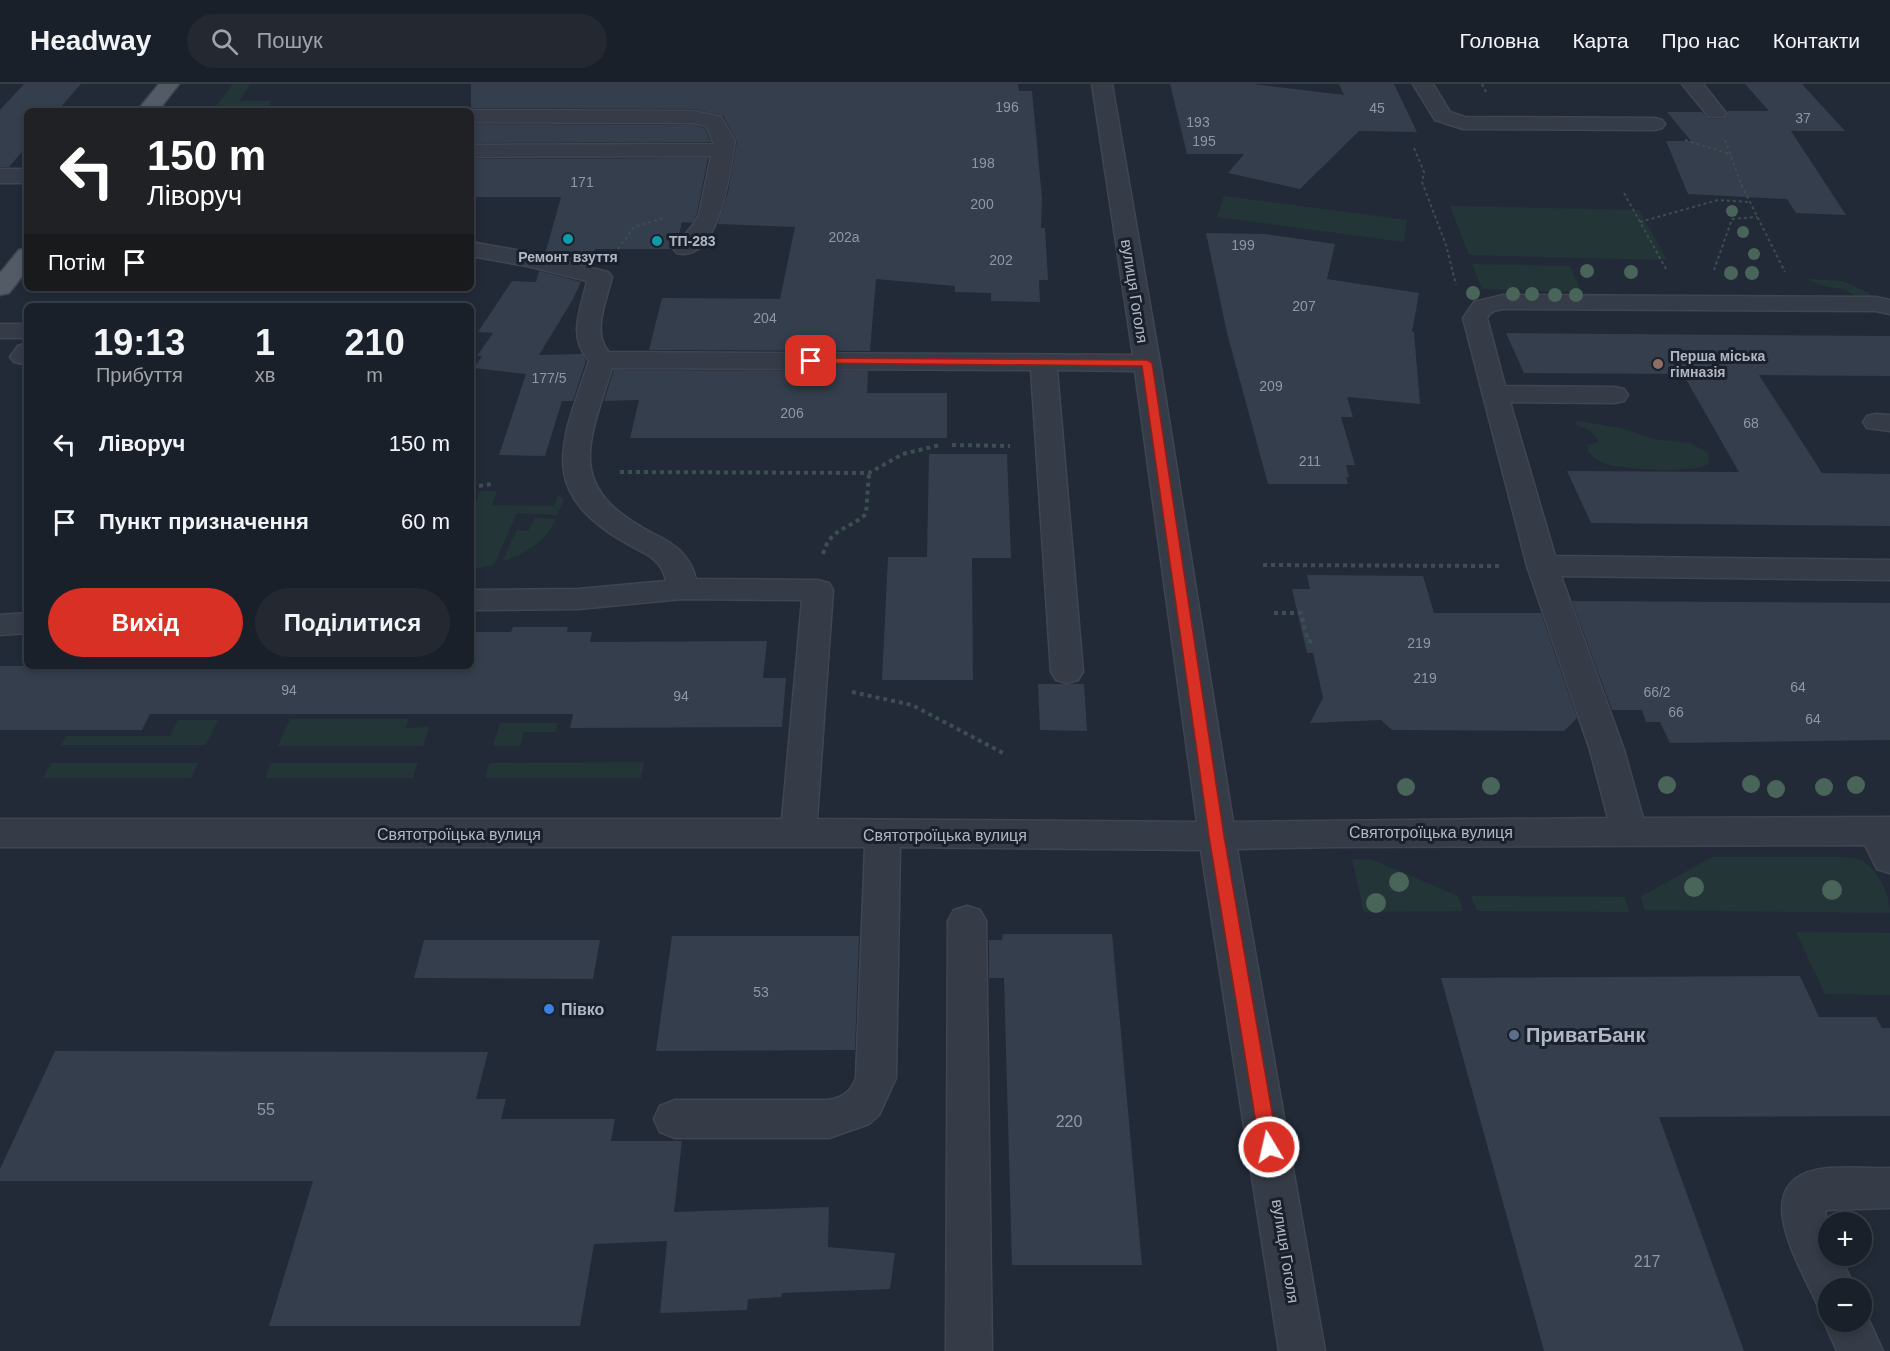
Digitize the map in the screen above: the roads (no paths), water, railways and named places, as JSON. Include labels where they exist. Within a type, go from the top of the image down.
[{"type":"main road","points":[[149,108],[169,84]]},
{"type":"main road","points":[[1,285],[24,258]]},
{"type":"street","name":"вулиця Гоголя","points":[[1102,84],[1147,363],[1217,836],[1302,1351]]},
{"type":"street","points":[[1423,84],[1442,116],[1463,123],[1655,124]]},
{"type":"street","points":[[1692,84],[1716,113]]},
{"type":"street","points":[[474,117],[705,118],[717,125],[725,140],[711,205],[703,228],[685,248]]},
{"type":"street","points":[[474,151],[723,150]]},
{"type":"street","points":[[0,176],[24,176]]},
{"type":"street","points":[[474,250],[527,259],[600,278],[587,335],[592,351],[602,360],[1147,363]]},
{"type":"street","points":[[1629,832],[1607,750],[1542,566],[1475,318],[1482,306],[1503,302],[1876,304],[1890,307]]},
{"type":"street","points":[[0,331],[24,331]]},
{"type":"street","points":[[602,360],[576,447],[576,472],[581,485],[605,514],[671,558],[678,569],[683,589]]},
{"type":"street","points":[[1043,362],[1066,672]]},
{"type":"street","points":[[1494,394],[1615,395]]},
{"type":"street","points":[[1542,566],[1890,570]]},
{"type":"street","points":[[474,600],[578,599],[683,589],[818,590],[798,833]]},
{"type":"street","name":"Святотроїцька вулиця","points":[[0,833],[798,833],[1217,836],[1335,832],[1629,832],[1885,840]]},
{"type":"street","points":[[675,1119],[829,1119],[852,1113],[870,1098],[876,1078],[883,835]]},
{"type":"street","points":[[968,921],[969,1351]]},
{"type":"street","points":[[1828,1278],[1807,1231],[1802,1213],[1804,1198],[1816,1190],[1890,1188]]},
{"type":"street","points":[[1851,1332],[1860,1351]]},
{"type":"place","name":"Ремонт взуття","points":[[568,239]]},
{"type":"place","name":"ТП-283","points":[[657,241]]},
{"type":"place","name":"Перша міська гімназія","points":[[1658,364]]},
{"type":"place","name":"Півко","points":[[549,1009]]},
{"type":"place","name":"ПриватБанк","points":[[1514,1035]]}]
